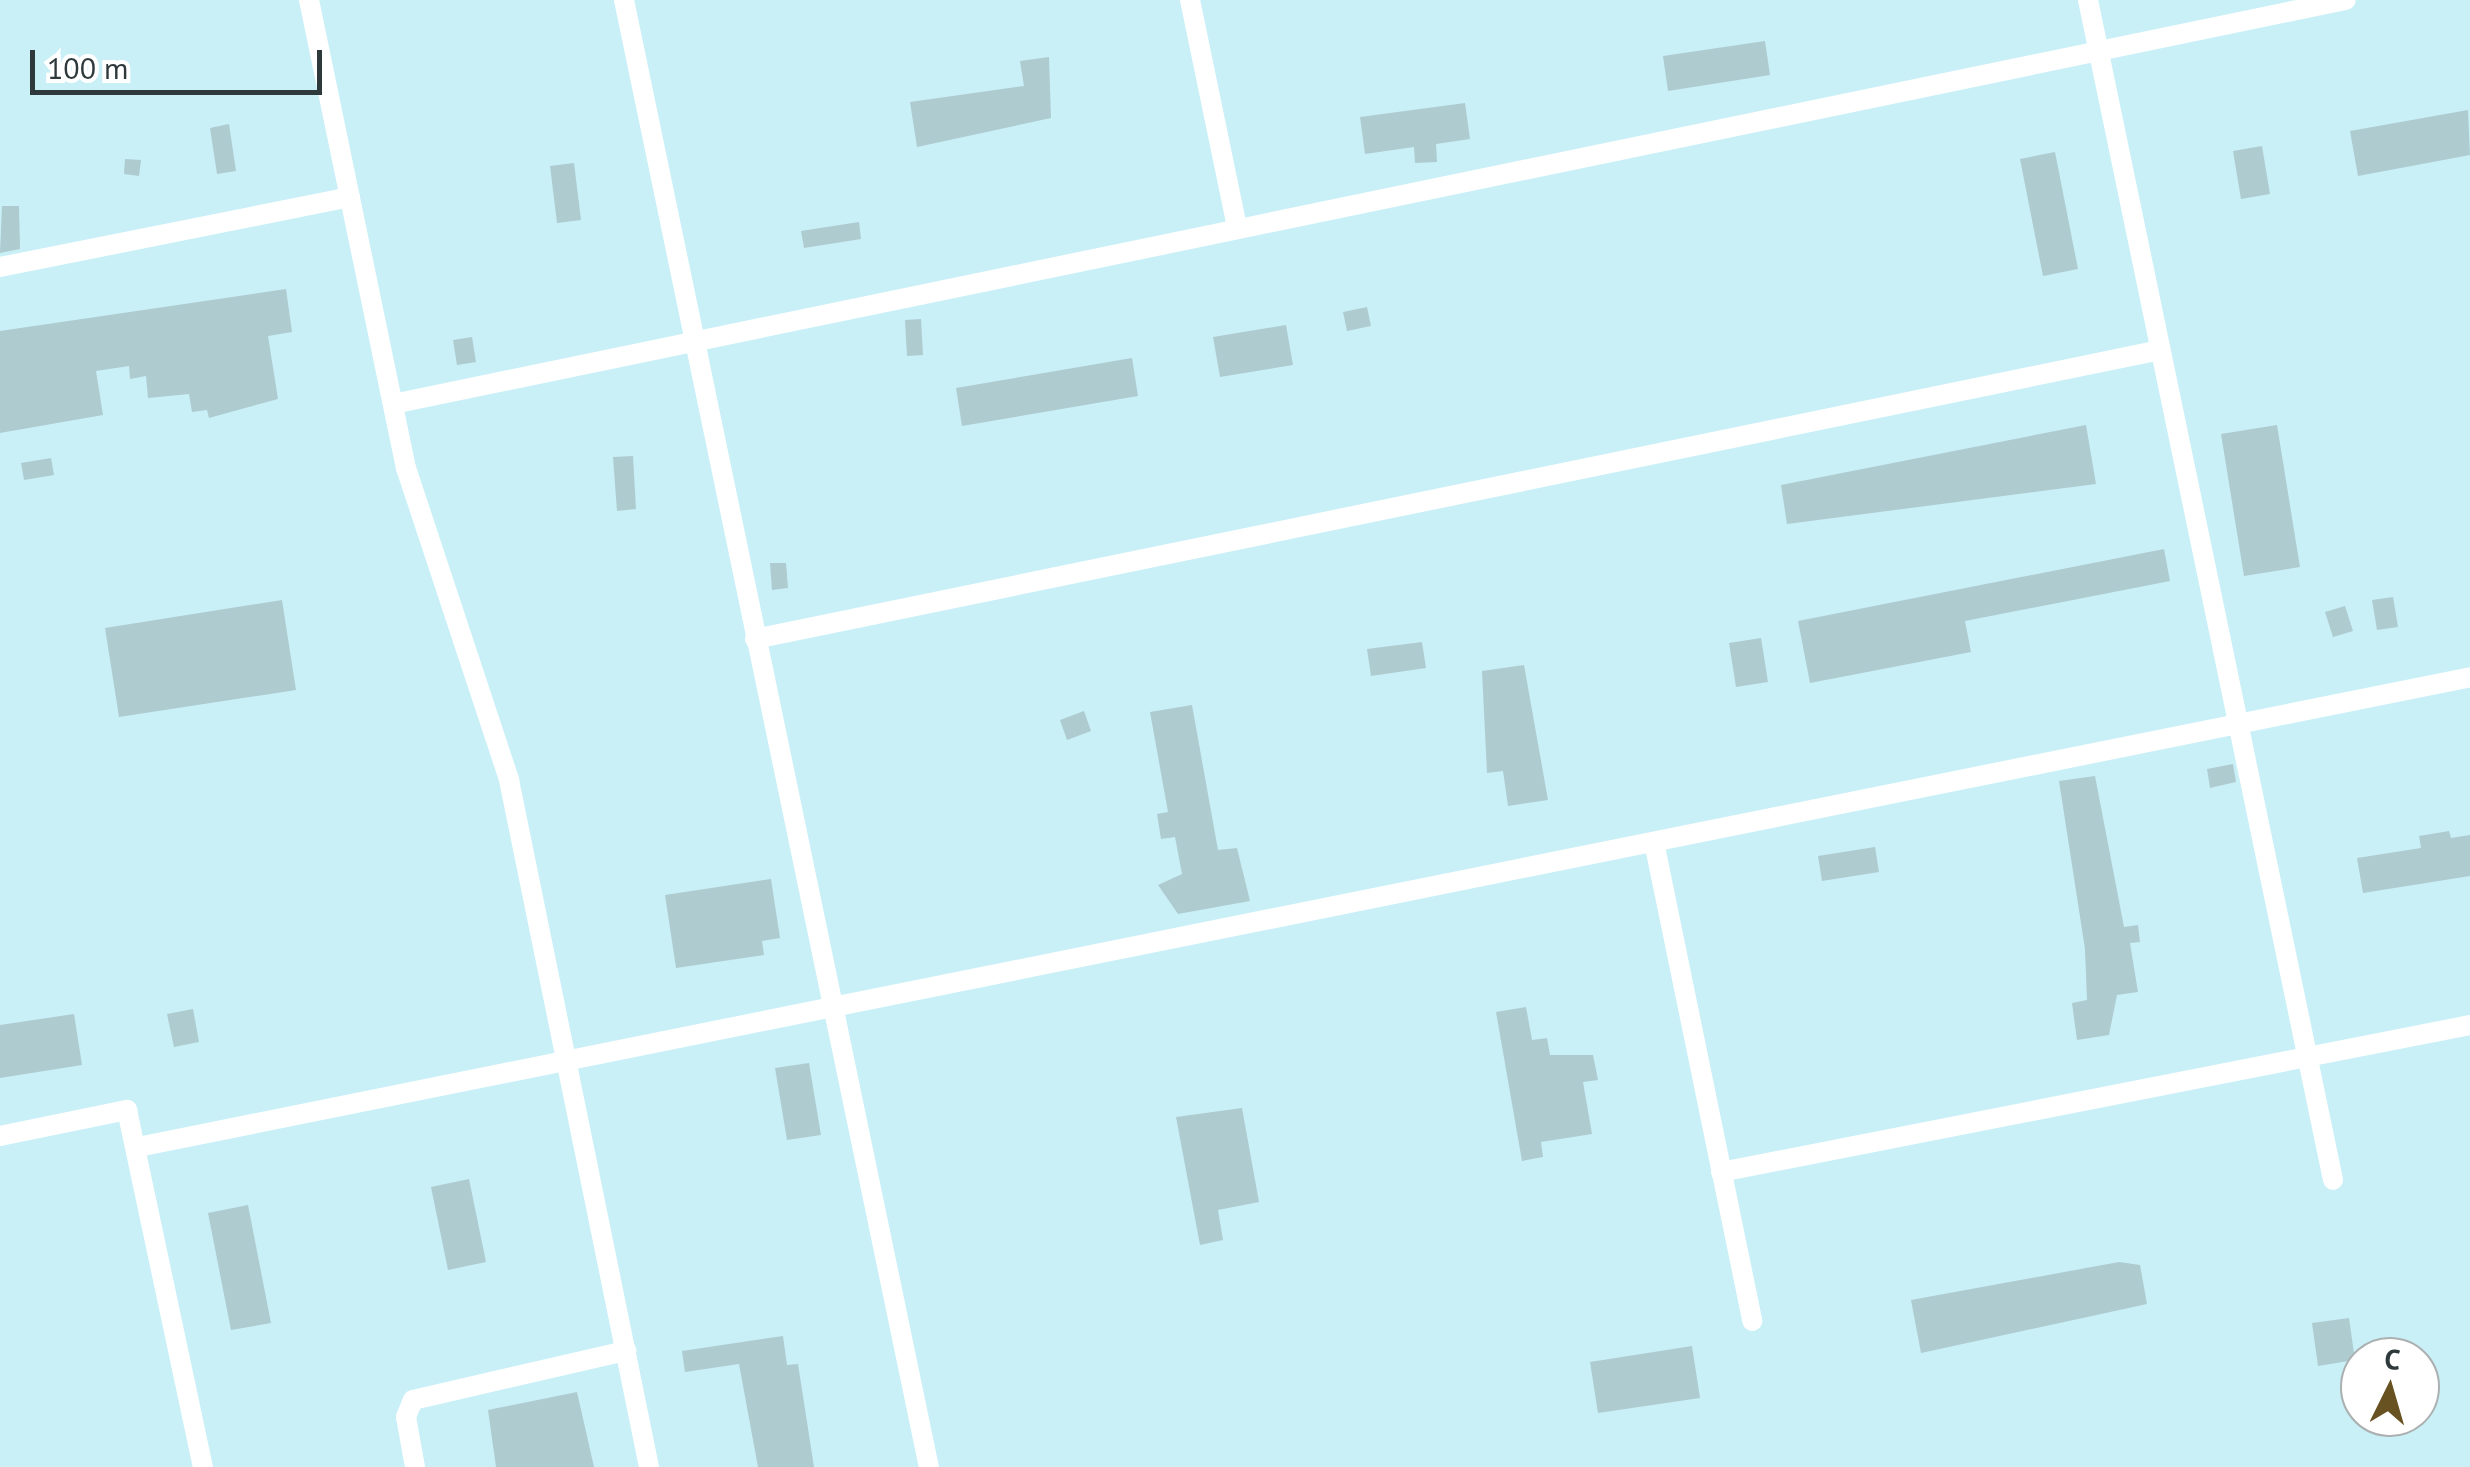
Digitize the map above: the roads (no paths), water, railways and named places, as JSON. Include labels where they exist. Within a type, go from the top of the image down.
[{"type":"lane","points":[[309,0],[393,404],[424,533],[510,780],[649,1467]]},
{"type":"lane","points":[[624,0],[698,337],[755,639],[929,1467]]},
{"type":"lane","points":[[1190,0],[1237,227]]},
{"type":"lane","points":[[2088,0],[2234,726],[2333,1180]]},
{"type":"lane","points":[[393,404],[698,337],[2346,0]]},
{"type":"lane","points":[[0,267],[350,197]]},
{"type":"lane","points":[[755,639],[2160,350]]},
{"type":"lane","points":[[138,1147],[2470,677]]},
{"type":"lane","points":[[1654,842],[1752,1322]]},
{"type":"lane","points":[[1722,1172],[2470,1024]]},
{"type":"lane","points":[[0,1136],[128,1110],[203,1467]]},
{"type":"lane","points":[[415,1467],[406,1417],[413,1400],[626,1351]]}]
